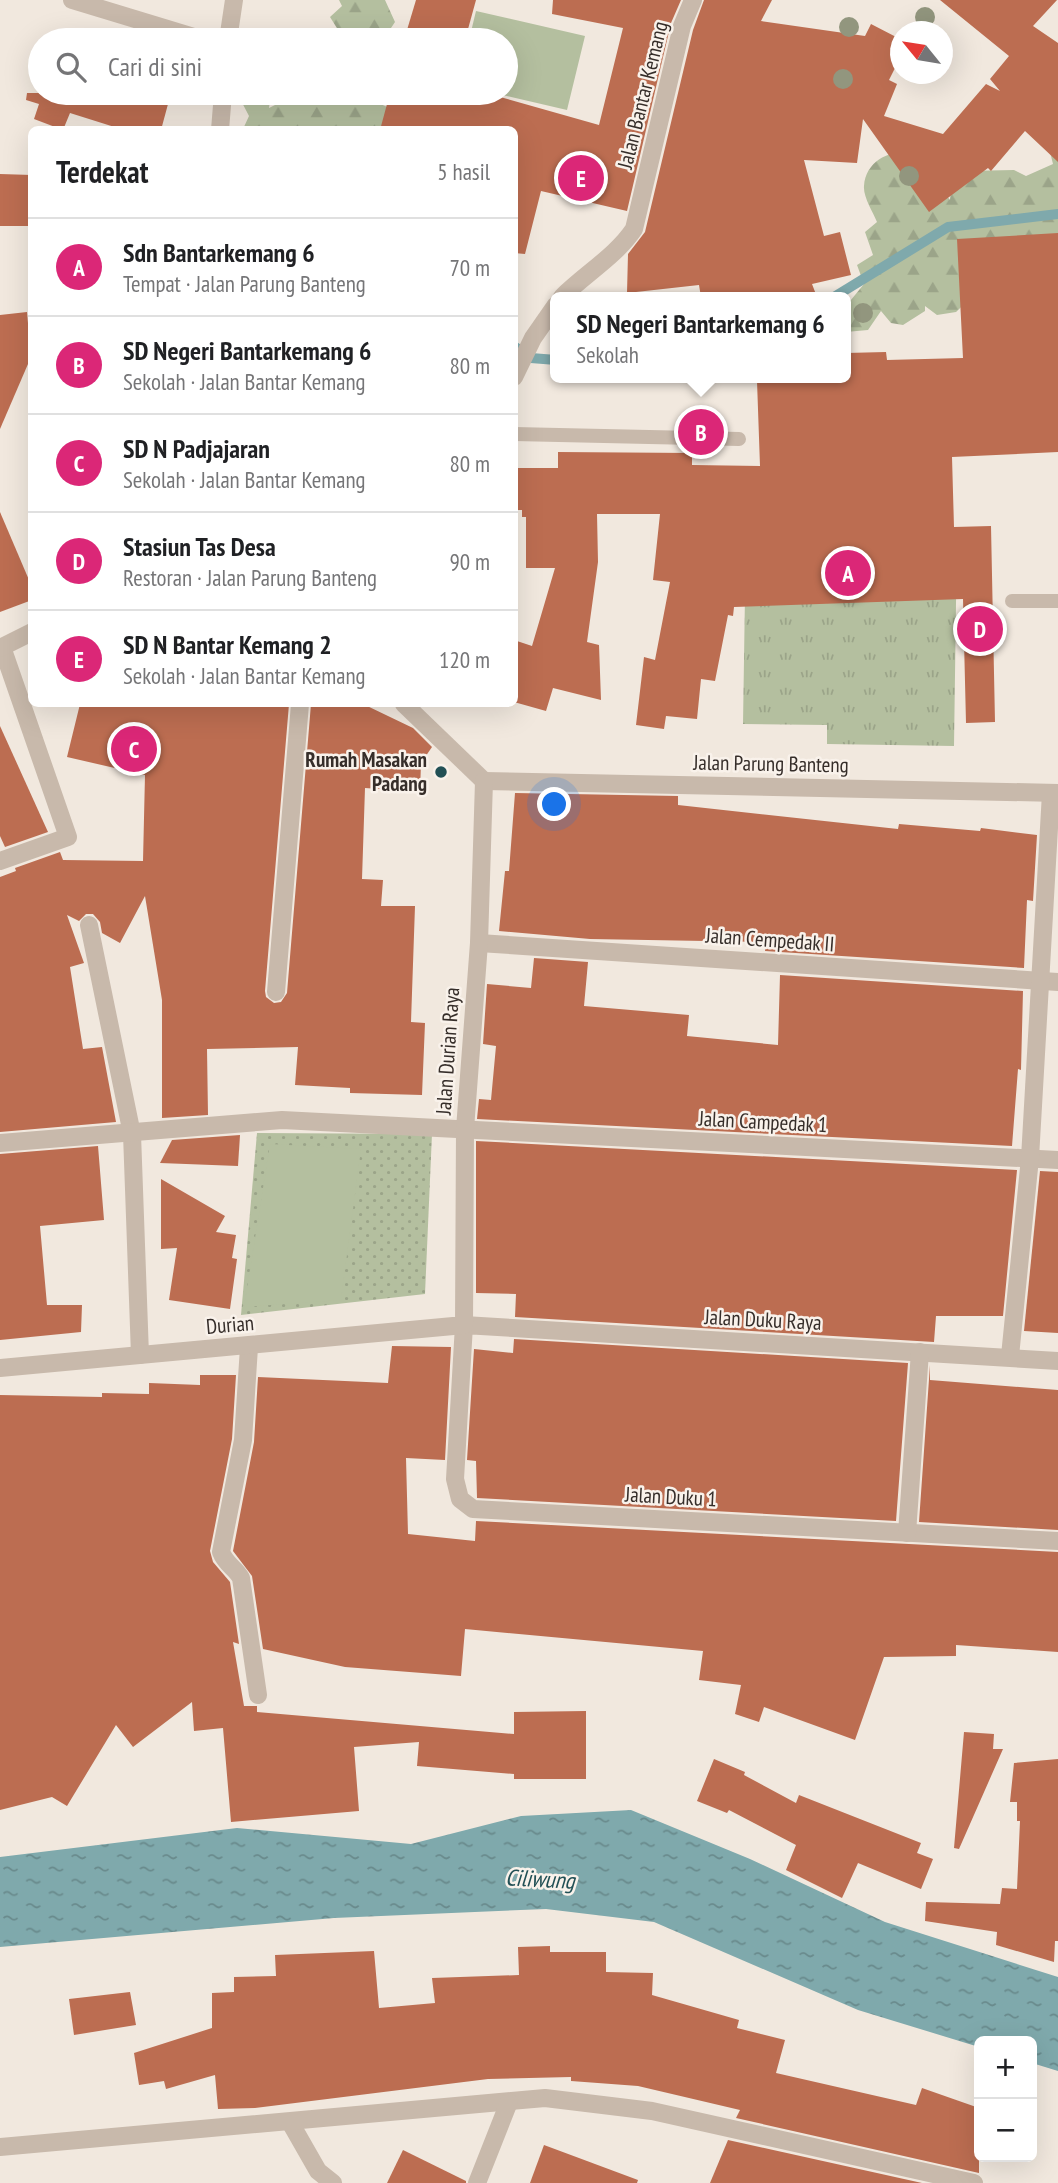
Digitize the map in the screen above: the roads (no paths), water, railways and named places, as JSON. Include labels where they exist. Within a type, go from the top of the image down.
[{"type":"street","points":[[72,0],[164,28]]},
{"type":"street","points":[[230,28],[234,0]]},
{"type":"street","name":"Jalan Bantar Kemang","points":[[567,292],[598,263],[616,251],[634,229],[682,26],[693,0]]},
{"type":"street","points":[[220,126],[222,105]]},
{"type":"street","points":[[518,369],[533,338],[550,313]]},
{"type":"street","points":[[0,861],[68,836],[1,648],[28,634]]},
{"type":"street","points":[[276,992],[300,707]]},
{"type":"street","points":[[407,707],[484,781]]},
{"type":"street","name":"Jalan Parung Banteng","points":[[484,781],[1055,793]]},
{"type":"street","name":"Jalan Durian Raya","points":[[464,1325],[465,1129],[479,943],[484,781]]},
{"type":"street","points":[[1010,1356],[1050,982],[1055,793]]},
{"type":"street","points":[[89,925],[132,1133],[140,1355]]},
{"type":"street","name":"Jalan Cempedak II","points":[[479,943],[1050,982]]},
{"type":"street","name":"Jalan Campedak 1","points":[[0,1143],[282,1120],[1058,1160]]},
{"type":"street","name":"Durian","points":[[0,1368],[250,1347],[464,1325]]},
{"type":"street","name":"Jalan Duku Raya","points":[[464,1325],[1058,1361]]},
{"type":"street","name":"Jalan Duku 1","points":[[464,1325],[455,1479],[460,1499],[473,1509],[1058,1541]]},
{"type":"street","points":[[250,1347],[243,1440],[221,1552],[226,1564],[238,1571],[241,1578],[258,1695]]},
{"type":"street","points":[[907,1533],[920,1352]]},
{"type":"street","points":[[0,2147],[545,2098],[652,2111],[974,2183]]},
{"type":"street","points":[[477,2183],[509,2102]]},
{"type":"street","points":[[290,2123],[318,2171],[333,2183]]},
{"type":"lane","points":[[518,434],[739,439]]},
{"type":"lane","points":[[1012,601],[1058,601]]},
{"type":"water","name":"Ciliwung","points":[[631,1810],[750,1859],[885,1922],[1058,1977],[1058,2071],[1037,2065],[1037,2036],[974,2036],[974,2045],[858,2010],[654,1922],[546,1909],[334,1918],[0,1947],[0,1857],[237,1828],[411,1844],[521,1816]]},
{"type":"waterway","points":[[842,292],[948,227],[1058,214]]},
{"type":"waterway","points":[[518,349],[531,358],[550,360]]},
{"type":"place","name":"SD N Bantar Kemang 2","points":[[581,178]]},
{"type":"place","name":"SD Negeri Bantarkemang 6","points":[[701,432]]},
{"type":"place","name":"Sdn Bantarkemang 6","points":[[848,573]]},
{"type":"place","name":"Stasiun Tas Desa","points":[[980,629]]},
{"type":"place","name":"SD N Padjajaran","points":[[134,749]]},
{"type":"place","name":"Rumah Masakan Padang","points":[[441,772]]}]
